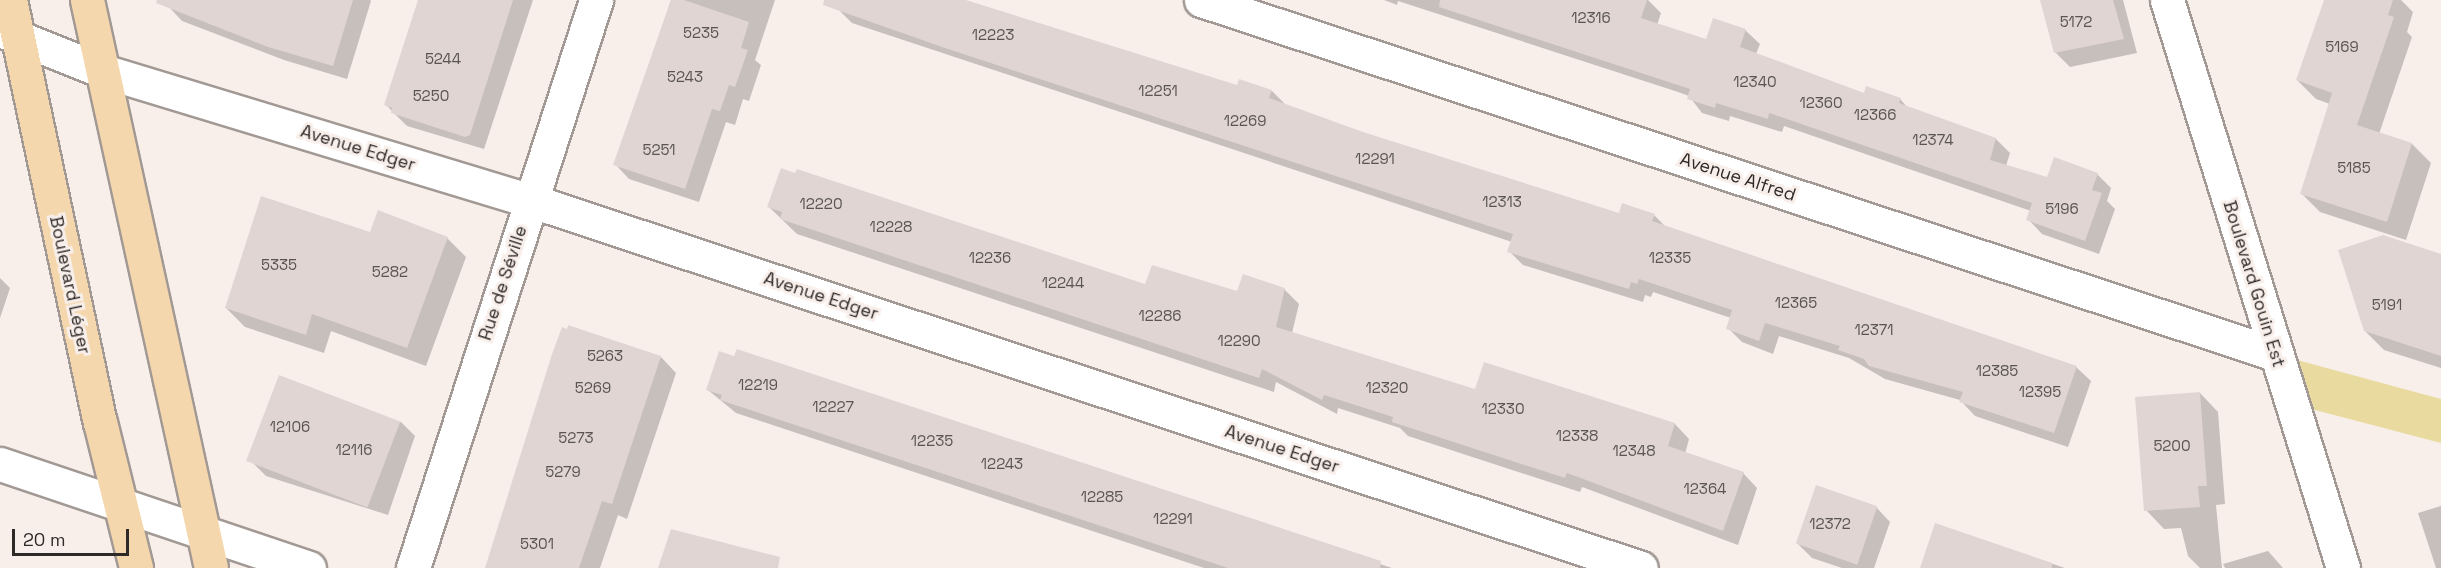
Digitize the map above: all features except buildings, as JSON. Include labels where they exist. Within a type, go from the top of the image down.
[{"type":"main road","name":"Boulevard Léger","points":[[10,0],[8,33],[136,568]]},
{"type":"main road","points":[[87,0],[100,70],[211,568]]},
{"type":"street","name":"Rue de Séville","points":[[413,568],[596,0]]},
{"type":"street","name":"Avenue Alfred","points":[[1201,0],[2275,354]]},
{"type":"street","name":"Boulevard Gouin Est","points":[[2168,0],[2275,354],[2343,568]]},
{"type":"street","name":"Avenue Edger","points":[[8,33],[100,70],[530,200],[1641,568]]},
{"type":"street","points":[[0,464],[309,568]]},
{"type":"shaded area","points":[[2275,354],[2441,399],[2441,443],[2292,404]]}]
